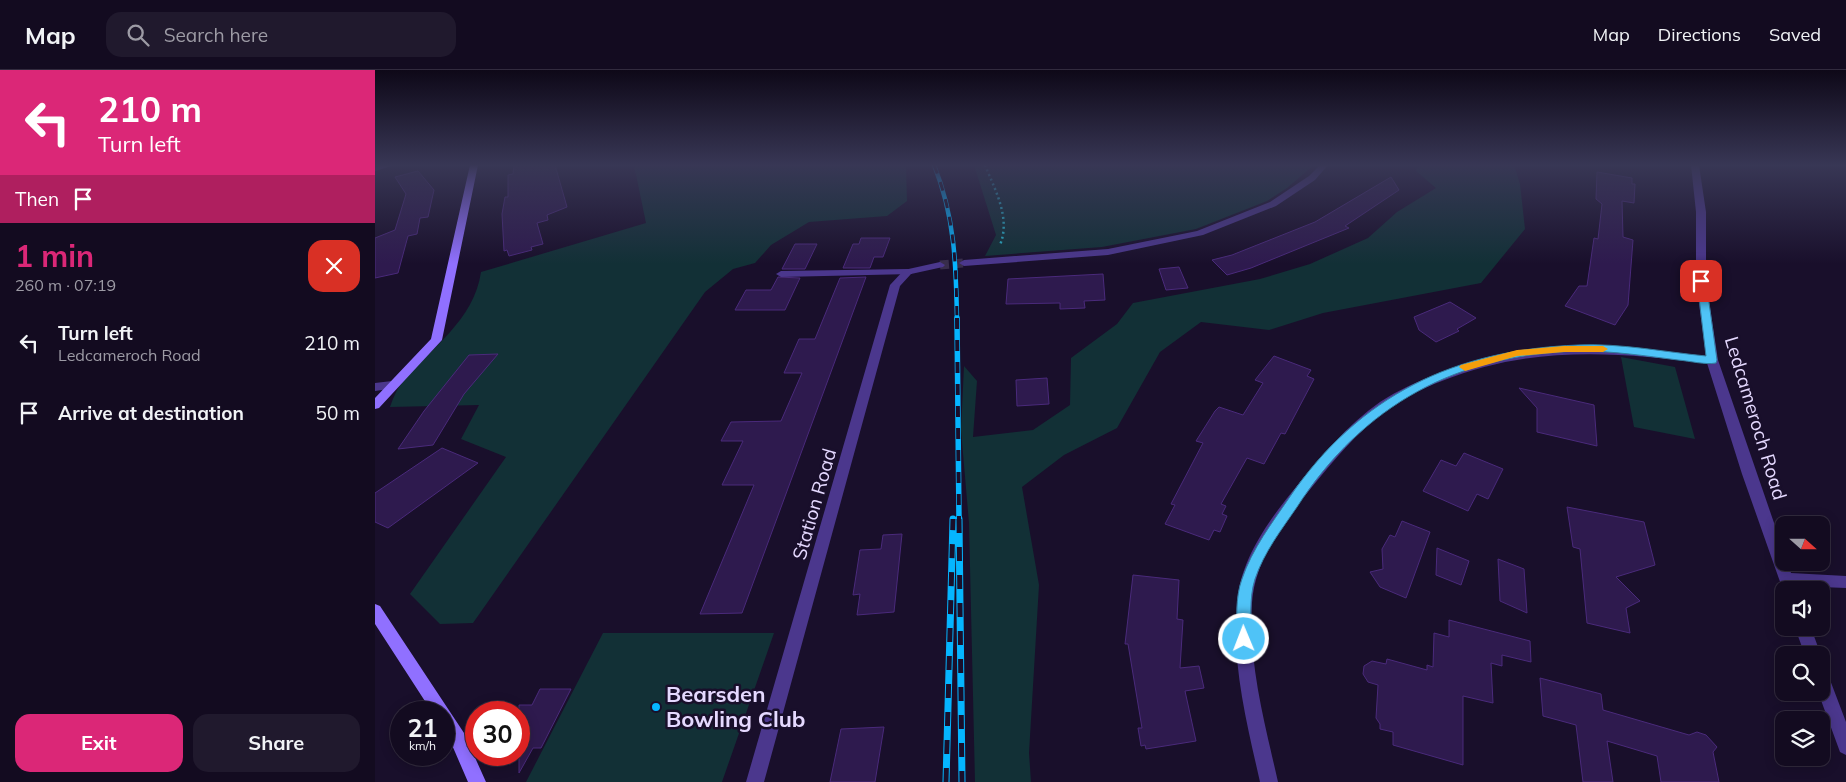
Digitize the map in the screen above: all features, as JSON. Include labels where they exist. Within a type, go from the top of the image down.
[{"type":"street","points":[[375,404],[391,385],[436,340],[467,198]]},
{"type":"street","points":[[964,263],[1108,252],[1201,233],[1273,204],[1282,198]]},
{"type":"street","name":"Ledcameroch Road","points":[[1699,198],[1701,281],[1712,360],[1787,581]]},
{"type":"street","points":[[781,274],[908,272],[940,264]]},
{"type":"street","name":"Station Road","points":[[755,782],[895,285],[908,272]]},
{"type":"street","points":[[1269,782],[1257,725],[1244,639],[1244,608],[1248,580],[1263,546],[1303,488],[1337,446],[1373,413],[1410,390],[1477,363],[1517,353],[1579,348],[1611,349],[1712,360]]},
{"type":"street","points":[[375,387],[391,385]]},
{"type":"street","points":[[1830,583],[1846,582]]},
{"type":"street","points":[[375,611],[434,701]]},
{"type":"street","points":[[1830,701],[1846,746]]},
{"type":"street","points":[[455,734],[477,782]]},
{"type":"path","points":[[987,261],[998,248],[1005,234],[1003,216],[997,198]]},
{"type":"green space","points":[[641,198],[907,198],[907,201],[887,216],[809,222],[771,245],[755,263],[733,269],[705,292],[473,623],[440,624],[410,594],[506,457],[461,439],[479,405],[390,407],[398,389],[413,370],[461,319],[477,289],[481,272],[646,223]]},
{"type":"green space","points":[[984,198],[1271,198],[1196,229],[1102,247],[985,256],[996,235]]},
{"type":"green space","points":[[1419,198],[1522,198],[1525,229],[1481,283],[1323,313],[1269,330],[1201,322],[1160,352],[1117,428],[1064,455],[1022,487],[1039,585],[1029,753],[1031,782],[975,782],[969,523],[961,430],[964,366],[977,381],[973,437],[1033,430],[1070,405],[1071,358],[1117,324],[1133,303],[1260,279],[1310,264],[1368,238],[1397,212]]},
{"type":"green space","points":[[1621,357],[1675,367],[1695,439],[1634,427]]},
{"type":"green space","name":"Bearsden Bowling Club","points":[[603,633],[774,633],[722,782],[526,782]]},
{"type":"building","points":[[405,198],[432,198],[428,217],[420,218],[417,234],[408,236],[398,273],[375,278],[375,238],[395,230]]},
{"type":"building","points":[[505,198],[564,198],[567,207],[547,215],[548,220],[537,223],[543,244],[531,247],[532,250],[509,256],[507,250],[504,251],[502,214]]},
{"type":"building","points":[[1355,198],[1387,198],[1345,226],[1349,228],[1251,268],[1227,275],[1212,260],[1232,255],[1315,222]]},
{"type":"building","points":[[1634,198],[1634,203],[1622,201],[1623,237],[1633,240],[1628,305],[1615,325],[1565,306],[1579,286],[1587,286],[1594,238],[1598,239],[1602,204],[1596,199]]},
{"type":"building","points":[[861,238],[890,238],[883,257],[874,257],[870,268],[843,268],[853,244],[859,244]]},
{"type":"building","points":[[795,244],[817,244],[805,269],[782,269]]},
{"type":"building","points":[[1179,267],[1188,288],[1166,290],[1159,269]]},
{"type":"building","points":[[1103,274],[1105,300],[1084,301],[1085,308],[1060,309],[1060,303],[1006,304],[1008,279]]},
{"type":"building","points":[[778,277],[800,278],[785,310],[735,310],[746,290],[771,290]]},
{"type":"building","points":[[866,277],[742,613],[700,614],[754,485],[722,485],[743,441],[721,441],[731,422],[781,421],[802,373],[784,373],[799,339],[815,339],[840,278]]},
{"type":"building","points":[[1450,302],[1476,318],[1457,329],[1459,331],[1436,342],[1419,330],[1414,317]]},
{"type":"building","points":[[498,354],[464,394],[433,445],[398,449],[424,411],[469,355]]},
{"type":"building","points":[[1274,356],[1311,370],[1307,376],[1314,379],[1285,434],[1281,433],[1264,464],[1247,458],[1221,504],[1226,506],[1222,514],[1227,516],[1220,532],[1214,530],[1209,540],[1165,524],[1175,505],[1171,504],[1203,443],[1196,441],[1215,411],[1219,407],[1243,415],[1263,383],[1255,380]]},
{"type":"building","points":[[1047,378],[1049,404],[1017,406],[1016,380]]},
{"type":"building","points":[[1519,388],[1594,405],[1597,446],[1537,432],[1537,408]]},
{"type":"building","points":[[442,448],[478,463],[388,528],[375,522],[375,493]]},
{"type":"building","points":[[1464,453],[1503,469],[1488,499],[1477,494],[1468,511],[1423,491],[1441,460],[1456,466]]},
{"type":"building","points":[[1567,507],[1644,522],[1655,565],[1616,577],[1640,601],[1626,608],[1630,633],[1587,623],[1580,549],[1573,547]]},
{"type":"building","points":[[1402,521],[1430,532],[1406,598],[1380,587],[1370,572],[1383,569],[1382,549],[1390,535],[1395,537]]},
{"type":"building","points":[[902,534],[894,612],[857,615],[860,594],[853,595],[860,550],[881,549],[883,535]]},
{"type":"building","points":[[1437,548],[1469,561],[1461,585],[1436,575]]},
{"type":"building","points":[[1498,559],[1524,569],[1527,613],[1500,601]]},
{"type":"building","points":[[1133,575],[1179,580],[1177,619],[1183,620],[1180,668],[1199,666],[1204,688],[1185,691],[1196,741],[1146,749],[1145,745],[1141,746],[1138,728],[1142,728],[1128,644],[1125,644]]},
{"type":"building","points":[[1449,620],[1530,641],[1531,662],[1502,655],[1502,666],[1491,663],[1493,703],[1463,696],[1463,765],[1393,745],[1393,732],[1380,729],[1380,724],[1376,718],[1378,685],[1368,682],[1363,674],[1364,666],[1372,661],[1386,664],[1387,659],[1427,670],[1427,665],[1433,667],[1434,633],[1449,637]]},
{"type":"building","points":[[1540,678],[1601,694],[1603,710],[1689,735],[1697,732],[1706,735],[1717,747],[1713,752],[1719,782],[1661,782],[1657,756],[1607,741],[1613,782],[1583,782],[1576,725],[1543,716]]},
{"type":"building","points":[[540,689],[571,689],[541,748],[533,748],[530,753],[530,705],[532,705]]},
{"type":"building","points":[[884,727],[875,782],[830,782],[841,729]]},
{"type":"tunnel","points":[[940,265],[964,263]]},
{"type":"railway","points":[[945,198],[955,260],[957,320]]},
{"type":"railway","points":[[957,318],[959,521]]},
{"type":"railway","points":[[946,782],[953,519]]},
{"type":"railway","points":[[959,519],[962,782]]},
{"type":"slow traffic","points":[[1465,367],[1517,353],[1579,348],[1603,349]]},
{"type":"place","name":"Bearsden Bowling Club","points":[[656,707]]},
{"type":"route","points":[[1244,639],[1244,608],[1248,580],[1263,546],[1303,488],[1337,446],[1373,413],[1410,390],[1441,376],[1477,363],[1517,353],[1579,348],[1611,349],[1712,360],[1701,281]]}]
